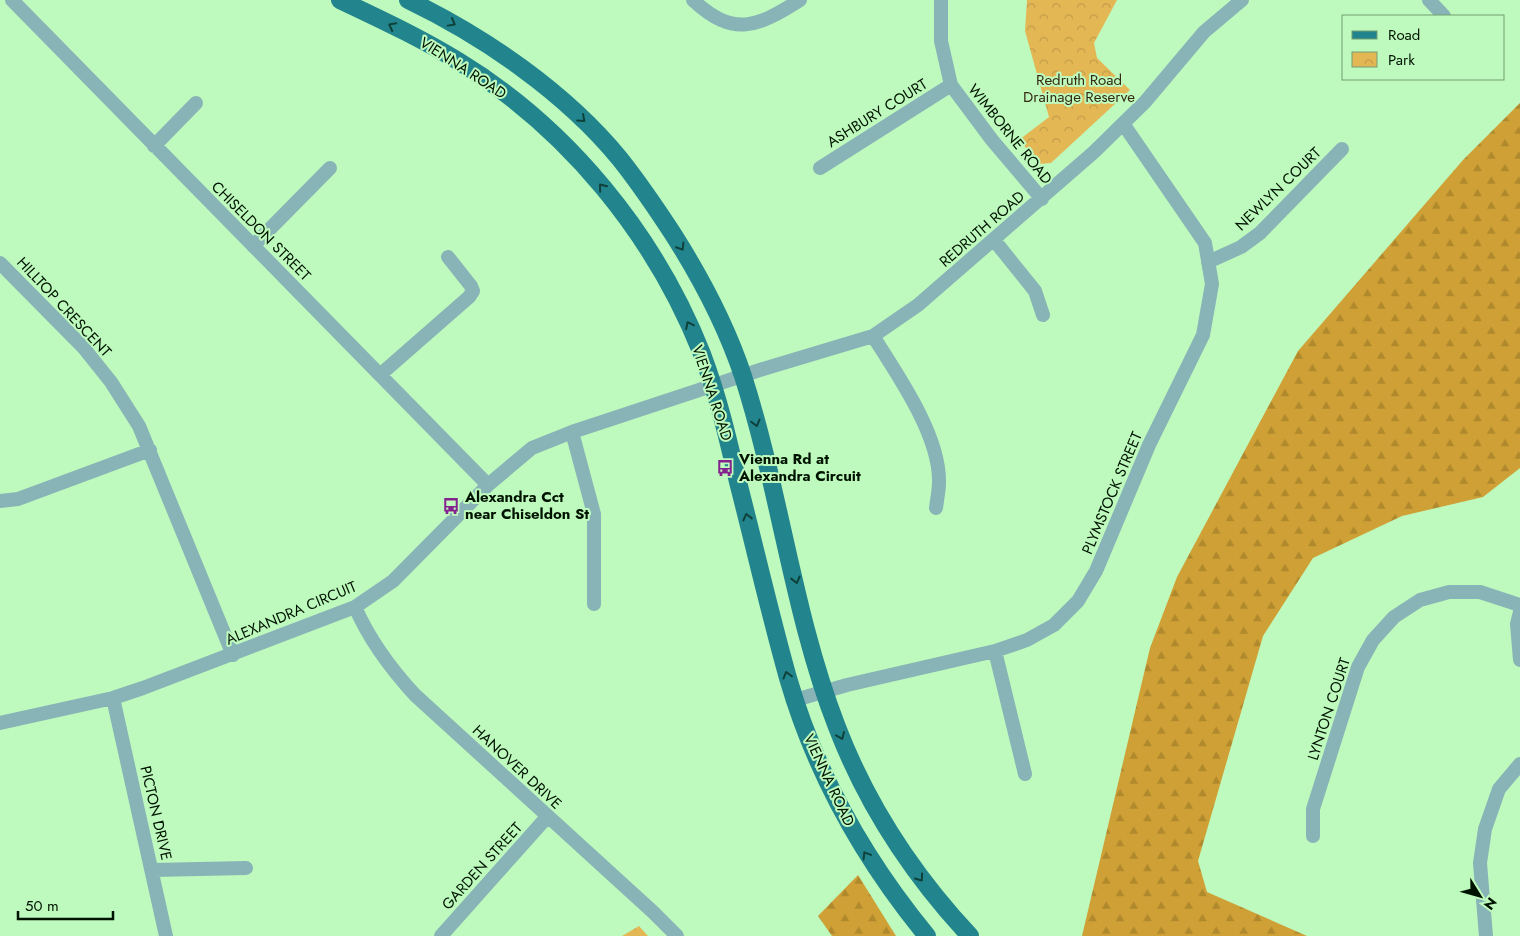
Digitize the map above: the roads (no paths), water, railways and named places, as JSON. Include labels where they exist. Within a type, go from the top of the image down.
[{"type":"main road","name":"VIENNA ROAD","points":[[340,0],[459,62],[506,95],[567,148],[622,212],[652,256],[691,330],[713,386],[795,700],[814,754],[854,834],[876,871],[927,936]]},
{"type":"main road","name":"VIENNA ROAD","points":[[408,0],[468,32],[513,62],[587,124],[620,158],[654,204],[707,291],[743,376],[825,692],[855,769],[878,813],[922,881],[970,936]]},
{"type":"street","name":"CHISELDON STREET","points":[[12,0],[488,485]]},
{"type":"street","points":[[693,0],[712,16],[735,26],[761,22],[800,0]]},
{"type":"street","name":"WIMBORNE ROAD","points":[[941,0],[941,40],[951,85],[992,140],[1042,199]]},
{"type":"street","name":"REDRUTH ROAD","points":[[743,376],[873,336],[918,305],[1042,199],[1124,124],[1204,32],[1242,0]]},
{"type":"street","points":[[1429,0],[1443,15]]},
{"type":"street","name":"ASHBURY COURT","points":[[820,168],[951,85]]},
{"type":"street","points":[[154,146],[196,103]]},
{"type":"street","name":"PLYMSTOCK STREET","points":[[795,700],[847,685],[995,651],[1027,640],[1054,625],[1078,601],[1096,571],[1149,445],[1203,335],[1212,284],[1204,244],[1124,124]]},
{"type":"street","name":"NEWLYN COURT","points":[[1208,262],[1241,247],[1260,233],[1342,149]]},
{"type":"street","points":[[253,246],[330,168]]},
{"type":"street","points":[[994,240],[1035,291],[1043,315]]},
{"type":"street","points":[[380,374],[470,297],[471,286],[448,257]]},
{"type":"street","name":"HILLTOP CRESCENT","points":[[0,263],[83,347],[111,382],[134,418],[150,450],[233,655]]},
{"type":"street","points":[[873,336],[903,383],[920,415],[932,447],[939,480],[936,508]]},
{"type":"street","name":"ALEXANDRA CIRCUIT","points":[[0,723],[113,698],[233,655],[355,607],[393,581],[488,485],[532,448],[572,432],[743,376]]},
{"type":"street","points":[[572,432],[594,514],[594,604]]},
{"type":"street","points":[[0,500],[18,499],[150,450]]},
{"type":"street","name":"LYNTON COURT","points":[[1313,836],[1314,809],[1358,667],[1373,640],[1394,617],[1420,600],[1449,592],[1480,592],[1520,605]]},
{"type":"street","name":"HANOVER DRIVE","points":[[355,607],[367,634],[395,673],[415,695],[677,936]]},
{"type":"street","points":[[1520,612],[1517,624],[1520,660]]},
{"type":"street","points":[[995,651],[1025,774]]},
{"type":"street","name":"PICTON DRIVE","points":[[113,698],[153,870],[166,936]]},
{"type":"street","points":[[1486,936],[1480,863],[1485,829],[1499,789],[1520,764]]},
{"type":"street","name":"GARDEN STREET","points":[[441,936],[547,817]]},
{"type":"street","points":[[153,870],[246,868]]},
{"type":"place","name":"Vienna Rd at Alexandra Circuit","points":[[725,468]]},
{"type":"place","name":"Alexandra Cct near Chiseldon St","points":[[451,506]]},
{"type":"park label","name":"Redruth Road Drainage Reserve","points":[[1079,88]]}]
